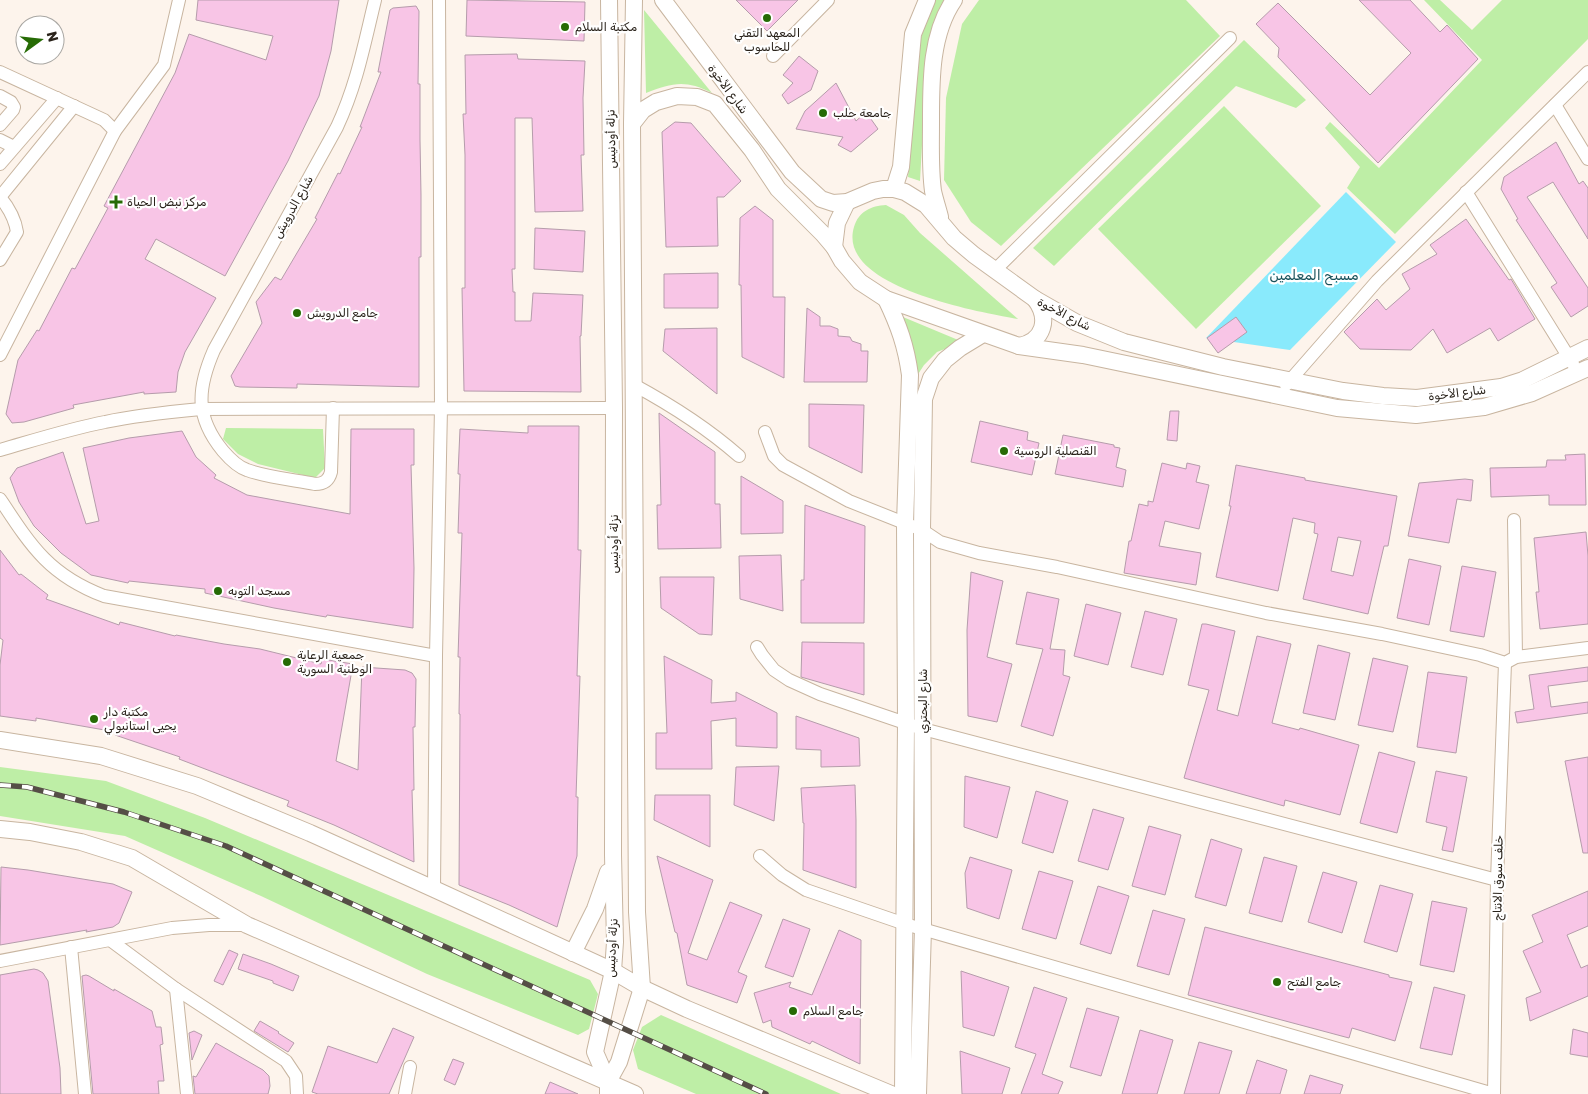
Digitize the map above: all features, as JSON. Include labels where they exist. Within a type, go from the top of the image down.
[{"type":"main road","name":"نزلة أودنيس","points":[[608,1088],[595,1052],[613,971],[615,942],[613,855],[614,408],[609,0]]},
{"type":"main road","points":[[608,1088],[619,1062],[642,988],[636,912],[632,124],[634,0]]},
{"type":"main road","name":"شارع الأخوة","points":[[663,0],[792,172],[821,199],[833,204],[848,202],[873,191],[894,189],[916,198],[930,209],[954,238],[994,271],[1035,300],[1077,323],[1124,342],[1224,367],[1343,391],[1417,398],[1501,387],[1523,380],[1588,348]]},
{"type":"main road","points":[[894,189],[901,167],[913,34],[927,0]]},
{"type":"main road","points":[[941,222],[930,166],[931,74],[938,38],[950,5],[954,0]]},
{"type":"main road","name":"شارع الأخوة","points":[[632,124],[643,110],[656,102],[677,96],[697,97],[715,104],[752,150],[778,189],[834,247],[849,271],[860,282],[886,299],[1019,346],[1083,355],[1337,408],[1416,415],[1484,407],[1532,393],[1583,370]]},
{"type":"main road","points":[[834,247],[837,223],[848,202]]},
{"type":"main road","points":[[886,299],[900,327],[907,352],[910,376],[905,523],[906,723],[903,1094]]},
{"type":"main road","points":[[1019,346],[1033,341],[1042,328],[1043,313],[1035,300]]},
{"type":"main road","name":"شارع البحتري","points":[[918,1094],[924,929],[922,530],[924,399],[931,378],[945,360],[983,334]]},
{"type":"main road","points":[[0,740],[101,756],[197,786],[310,833],[434,889],[613,971],[642,988],[891,1094]]},
{"type":"main road","points":[[0,829],[30,832],[81,842],[132,858],[247,926],[554,1058],[608,1088],[635,1094]]},
{"type":"main road","points":[[573,953],[595,909],[613,855]]},
{"type":"street","points":[[0,355],[115,132],[164,65],[179,0]]},
{"type":"street","name":"شارع الدرويش","points":[[201,409],[204,379],[214,350],[338,127],[360,66],[375,0]]},
{"type":"street","points":[[434,889],[441,408],[439,0]]},
{"type":"street","points":[[773,56],[828,0]]},
{"type":"street","points":[[994,271],[1230,38]]},
{"type":"street","points":[[0,72],[104,120],[115,132]]},
{"type":"street","points":[[1279,396],[1289,380],[1377,281],[1588,72]]},
{"type":"street","points":[[0,96],[11,102],[14,107],[0,124]]},
{"type":"street","points":[[0,164],[57,98]]},
{"type":"street","points":[[1555,105],[1588,159]]},
{"type":"street","points":[[0,260],[17,232],[15,221],[8,206],[0,197],[74,106]]},
{"type":"street","points":[[0,140],[14,147]]},
{"type":"street","points":[[1466,192],[1569,358],[1583,370]]},
{"type":"street","points":[[634,384],[660,399],[720,440],[739,456]]},
{"type":"street","points":[[201,409],[205,421],[218,444],[226,454],[246,470],[320,484],[328,480],[332,472],[333,408]]},
{"type":"street","points":[[0,450],[106,421],[201,409],[614,408]]},
{"type":"street","points":[[765,432],[774,456],[783,465],[849,501],[922,530],[940,542],[979,553],[1057,567],[1266,613],[1510,660],[1588,648]]},
{"type":"street","points":[[0,499],[29,543],[50,566],[76,584],[104,596],[436,656]]},
{"type":"street","name":"خلف سوق الانتاج","points":[[1494,1094],[1497,880],[1510,660],[1514,520]]},
{"type":"street","points":[[757,647],[774,670],[789,680],[820,694],[923,729],[1497,880]]},
{"type":"street","points":[[760,856],[806,890],[905,924],[1494,1094]]},
{"type":"street","points":[[0,961],[172,928],[209,925],[247,926]]},
{"type":"street","points":[[110,940],[176,989],[286,1061],[296,1076],[298,1082],[297,1094]]},
{"type":"street","points":[[72,947],[85,1094]]},
{"type":"street","points":[[176,989],[187,1094]]},
{"type":"street","points":[[405,1094],[410,1067]]},
{"type":"green space","points":[[934,0],[946,0],[926,72],[920,181],[908,177],[918,48]]},
{"type":"green space","points":[[979,0],[1186,0],[1220,36],[1001,246],[971,222],[944,180],[946,98],[962,24]]},
{"type":"green space","points":[[1424,0],[1440,0],[1472,30],[1502,0],[1588,0],[1588,39],[1395,234],[1347,188],[1360,167],[1325,128],[1330,122],[1379,168],[1482,60]]},
{"type":"green space","points":[[644,10],[712,93],[694,86],[679,84],[646,93]]},
{"type":"green space","points":[[1244,40],[1306,100],[1296,108],[1236,86],[1054,266],[1033,248]]},
{"type":"green space","points":[[1224,106],[1321,206],[1196,329],[1098,229]]},
{"type":"green space","points":[[886,205],[904,215],[920,233],[1018,319],[944,303],[915,293],[888,281],[867,266],[854,248],[854,227],[859,217],[866,210]]},
{"type":"green space","points":[[903,317],[963,342],[937,352],[924,365],[913,382]]},
{"type":"green space","points":[[226,428],[323,429],[325,468],[315,478],[258,464],[238,454],[223,439]]},
{"type":"green space","points":[[0,767],[106,781],[205,818],[590,980],[598,994],[589,1029],[578,1035],[427,974],[261,896],[125,836],[0,816]]},
{"type":"green space","points":[[661,1015],[841,1094],[696,1094],[638,1069],[633,1050],[642,1027]]},
{"type":"water","name":"مسبح المعلمين","points":[[1346,192],[1396,242],[1290,350],[1206,338]]},
{"type":"building","points":[[198,0],[339,0],[331,51],[319,96],[288,161],[225,276],[156,239],[145,259],[216,298],[185,352],[178,372],[176,392],[144,394],[144,392],[73,405],[74,408],[24,422],[12,423],[6,414],[18,360],[37,330],[39,331],[72,268],[75,269],[108,208],[104,206],[175,73],[189,34],[266,60],[273,36],[196,20]]},
{"type":"building","points":[[467,0],[585,2],[584,41],[466,36]]},
{"type":"building","name":"المعهد التقني للحاسوب","points":[[736,0],[798,0],[767,31]]},
{"type":"building","points":[[1359,0],[1410,0],[1440,32],[1447,25],[1478,59],[1378,163],[1278,57],[1279,48],[1256,24],[1278,3],[1370,95],[1411,53]]},
{"type":"building","points":[[416,6],[419,11],[418,84],[420,84],[421,195],[419,387],[297,384],[297,388],[235,386],[231,376],[262,323],[256,302],[275,277],[281,280],[317,219],[315,218],[338,173],[340,174],[362,127],[360,127],[381,72],[378,72],[390,10],[393,8]]},
{"type":"building","points":[[517,54],[518,59],[585,61],[583,98],[584,155],[581,155],[583,211],[535,212],[532,118],[515,118],[515,269],[512,269],[513,292],[515,292],[515,321],[531,321],[533,293],[583,295],[580,336],[581,392],[464,391],[462,288],[465,288],[465,155],[463,114],[466,114],[465,55]]},
{"type":"building","points":[[799,56],[818,71],[811,90],[788,104],[782,95],[793,83],[783,75]]},
{"type":"building","points":[[836,83],[856,121],[866,112],[878,129],[851,152],[838,145],[843,137],[796,129],[805,111]]},
{"type":"building","points":[[675,122],[691,123],[741,181],[724,197],[717,197],[718,246],[666,247],[662,132]]},
{"type":"building","points":[[1556,142],[1579,184],[1583,181],[1588,188],[1588,239],[1553,182],[1527,197],[1588,288],[1588,306],[1571,317],[1551,287],[1557,283],[1516,220],[1518,219],[1501,189],[1504,177]]},
{"type":"building","points":[[755,206],[773,220],[773,297],[785,297],[784,378],[742,357],[741,285],[739,285],[740,218]]},
{"type":"building","points":[[1466,219],[1509,280],[1511,279],[1535,319],[1498,341],[1490,328],[1447,353],[1433,329],[1411,350],[1360,349],[1344,332],[1377,299],[1386,310],[1410,289],[1402,274],[1437,254],[1430,245]]},
{"type":"building","points":[[535,228],[585,231],[583,272],[534,269]]},
{"type":"building","points":[[718,273],[718,308],[664,308],[664,274]]},
{"type":"building","points":[[807,308],[820,317],[820,326],[830,326],[838,329],[838,336],[850,337],[852,341],[861,344],[861,351],[868,351],[867,382],[804,382]]},
{"type":"building","points":[[1236,317],[1247,332],[1218,353],[1207,338]]},
{"type":"building","points":[[717,328],[717,394],[663,351],[665,329]]},
{"type":"building","points":[[809,404],[864,405],[862,473],[809,447]]},
{"type":"building","points":[[1170,411],[1179,411],[1177,441],[1167,440]]},
{"type":"building","points":[[659,413],[715,452],[715,504],[720,504],[721,548],[658,549],[657,505],[661,505]]},
{"type":"building","points":[[980,421],[1028,432],[1027,440],[1039,443],[1032,475],[971,462]]},
{"type":"building","points":[[528,426],[579,426],[578,550],[581,550],[577,676],[580,676],[576,797],[578,797],[577,856],[557,927],[459,885],[460,657],[458,657],[462,533],[458,533],[460,429],[528,433]]},
{"type":"building","points":[[351,429],[414,429],[414,465],[411,465],[414,568],[413,628],[327,615],[326,617],[274,608],[205,593],[205,589],[129,581],[128,583],[91,575],[61,553],[34,526],[19,502],[10,478],[17,468],[63,452],[86,524],[99,521],[83,448],[129,438],[182,431],[196,457],[216,475],[214,478],[247,495],[350,514]]},
{"type":"building","points":[[1063,435],[1114,445],[1114,447],[1120,448],[1116,467],[1126,470],[1123,487],[1055,474]]},
{"type":"building","points":[[1585,454],[1586,505],[1549,505],[1549,495],[1491,497],[1490,468],[1546,467],[1547,460],[1566,460],[1565,455]]},
{"type":"building","points":[[1162,463],[1186,469],[1187,463],[1200,466],[1196,482],[1209,485],[1199,529],[1165,521],[1159,546],[1201,553],[1196,585],[1124,573],[1129,541],[1131,541],[1139,504],[1148,506],[1148,501],[1153,502]]},
{"type":"building","points":[[1236,465],[1305,478],[1305,480],[1397,496],[1388,546],[1384,546],[1368,614],[1303,599],[1318,534],[1314,533],[1315,523],[1293,518],[1278,591],[1216,577],[1231,506],[1229,506]],"holes":[[[1338,537],[1361,541],[1353,576],[1331,571]]]},
{"type":"building","points":[[741,476],[783,501],[783,533],[741,534]]},
{"type":"building","points":[[1473,480],[1471,501],[1457,499],[1449,543],[1408,536],[1419,483]]},
{"type":"building","points":[[805,505],[865,526],[864,623],[801,623],[801,580],[804,580]]},
{"type":"building","points":[[1586,532],[1588,624],[1540,629],[1536,592],[1539,592],[1534,538]]},
{"type":"building","points":[[0,550],[19,575],[21,574],[48,595],[46,599],[119,625],[120,622],[175,636],[260,649],[321,664],[322,659],[353,664],[336,761],[358,770],[362,667],[405,670],[412,673],[416,679],[415,727],[413,727],[414,790],[412,790],[414,862],[334,825],[287,806],[289,801],[179,759],[180,757],[115,735],[116,732],[36,718],[36,721],[0,716],[0,665],[3,640],[0,638]]},
{"type":"building","points":[[781,555],[783,611],[740,599],[739,556]]},
{"type":"building","points":[[1409,559],[1441,566],[1429,625],[1397,618]]},
{"type":"building","points":[[1462,566],[1496,572],[1484,637],[1450,631]]},
{"type":"building","points":[[971,572],[1003,581],[987,657],[1012,664],[997,722],[968,716],[967,630]]},
{"type":"building","points":[[660,577],[714,577],[712,635],[699,634],[661,608]]},
{"type":"building","points":[[1027,592],[1059,599],[1050,649],[1065,650],[1063,675],[1070,677],[1053,736],[1021,726],[1043,649],[1016,644]]},
{"type":"building","points":[[1086,604],[1121,613],[1108,665],[1074,656]]},
{"type":"building","points":[[1145,611],[1177,619],[1163,675],[1131,667]]},
{"type":"building","points":[[1202,624],[1235,631],[1217,710],[1238,716],[1257,636],[1291,644],[1272,723],[1299,730],[1300,728],[1359,745],[1340,815],[1285,800],[1284,806],[1184,778],[1209,690],[1188,685]]},
{"type":"building","points":[[802,642],[864,643],[864,695],[801,677]]},
{"type":"building","points":[[1318,645],[1350,653],[1335,720],[1303,713]]},
{"type":"building","points":[[664,656],[712,680],[711,703],[736,701],[736,692],[777,713],[777,748],[736,746],[736,718],[711,721],[712,769],[656,769],[656,733],[667,733]]},
{"type":"building","points":[[1373,658],[1408,666],[1393,732],[1358,725]]},
{"type":"building","points":[[1588,667],[1588,681],[1548,686],[1551,707],[1588,702],[1588,713],[1517,723],[1515,712],[1534,709],[1529,675]]},
{"type":"building","points":[[1428,672],[1467,677],[1456,753],[1417,747]]},
{"type":"building","points":[[796,716],[859,738],[860,766],[821,767],[821,750],[796,749]]},
{"type":"building","points":[[1379,752],[1415,762],[1397,833],[1360,823]]},
{"type":"building","points":[[1588,757],[1588,853],[1583,853],[1565,761]]},
{"type":"building","points":[[779,766],[774,821],[734,805],[736,767]]},
{"type":"building","points":[[1436,771],[1467,777],[1453,852],[1442,850],[1447,827],[1426,822]]},
{"type":"building","points":[[965,776],[1010,787],[997,838],[964,827]]},
{"type":"building","points":[[855,785],[856,888],[803,870],[804,823],[801,788]]},
{"type":"building","points":[[1036,791],[1068,801],[1053,853],[1022,843]]},
{"type":"building","points":[[655,795],[710,795],[710,847],[654,820]]},
{"type":"building","points":[[1093,809],[1124,818],[1108,870],[1078,861]]},
{"type":"building","points":[[1149,826],[1181,835],[1165,895],[1132,886]]},
{"type":"building","points":[[1211,839],[1242,849],[1226,906],[1195,897]]},
{"type":"building","points":[[657,856],[713,880],[688,953],[707,960],[730,902],[762,915],[738,972],[747,976],[737,1003],[687,985],[677,933],[675,932]]},
{"type":"building","points":[[970,857],[1012,870],[999,919],[967,908],[965,873]]},
{"type":"building","points":[[1264,857],[1297,866],[1282,922],[1249,913]]},
{"type":"building","points":[[1,867],[113,884],[132,892],[119,923],[113,927],[0,945]]},
{"type":"building","points":[[1039,871],[1073,881],[1056,939],[1022,929]]},
{"type":"building","points":[[1323,872],[1357,882],[1342,933],[1308,922]]},
{"type":"building","points":[[1380,885],[1413,894],[1397,952],[1364,942]]},
{"type":"building","points":[[1098,886],[1129,896],[1111,954],[1080,944]]},
{"type":"building","points":[[1588,891],[1588,926],[1567,935],[1581,968],[1588,965],[1588,996],[1530,1021],[1526,998],[1541,992],[1523,951],[1543,942],[1532,915]]},
{"type":"building","points":[[1432,901],[1467,908],[1454,972],[1420,965]]},
{"type":"building","points":[[1153,910],[1185,919],[1169,975],[1137,966]]},
{"type":"building","points":[[783,919],[810,929],[793,977],[765,967]]},
{"type":"building","name":"جامع الفتح","points":[[1205,927],[1412,982],[1395,1041],[1352,1028],[1349,1038],[1188,995]]},
{"type":"building","points":[[839,930],[861,940],[860,1064],[812,1041],[810,1044],[772,1027],[771,1020],[763,1023],[754,993],[791,982],[789,987],[812,995]]},
{"type":"building","points":[[229,950],[238,954],[223,985],[214,981]]},
{"type":"building","points":[[243,954],[299,976],[293,991],[273,983],[273,981],[238,969]]},
{"type":"building","points":[[34,969],[43,973],[48,981],[60,1068],[61,1094],[0,1094],[0,975]]},
{"type":"building","points":[[961,971],[1009,987],[994,1036],[963,1027]]},
{"type":"building","points":[[86,975],[152,1011],[156,1027],[161,1027],[163,1044],[160,1045],[164,1081],[158,1081],[159,1094],[93,1094],[82,976]]},
{"type":"building","points":[[1034,987],[1067,998],[1042,1074],[1063,1082],[1058,1094],[1021,1094],[1036,1054],[1015,1047]]},
{"type":"building","points":[[1434,987],[1465,995],[1452,1055],[1420,1048]]},
{"type":"building","points":[[1087,1008],[1119,1017],[1101,1076],[1070,1067]]},
{"type":"building","points":[[260,1021],[294,1043],[288,1052],[254,1031]]},
{"type":"building","points":[[393,1028],[414,1037],[389,1094],[318,1094],[312,1092],[328,1046],[377,1063]]},
{"type":"building","points":[[1573,1029],[1588,1033],[1588,1057],[1570,1054]]},
{"type":"building","points":[[1140,1030],[1173,1040],[1157,1094],[1122,1094]]},
{"type":"building","points":[[194,1031],[202,1035],[192,1060],[189,1033]]},
{"type":"building","points":[[1199,1042],[1232,1051],[1219,1094],[1184,1094]]},
{"type":"building","points":[[216,1043],[263,1070],[269,1076],[270,1086],[268,1094],[195,1094],[193,1076],[196,1077]]},
{"type":"building","points":[[960,1051],[1010,1068],[1002,1094],[962,1094]]},
{"type":"building","points":[[453,1059],[464,1063],[455,1085],[444,1080]]},
{"type":"building","points":[[1257,1060],[1287,1070],[1280,1094],[1246,1094]]},
{"type":"building","points":[[1310,1075],[1343,1085],[1340,1094],[1304,1094]]},
{"type":"building","points":[[550,1082],[578,1094],[545,1094]]},
{"type":"railway","points":[[0,785],[27,787],[124,812],[226,846],[766,1094]]},
{"type":"place","name":"المعهد التقني للحاسوب","points":[[767,18]]},
{"type":"place","name":"مكتبة السلام","points":[[565,27]]},
{"type":"place","name":"جامعة حلب","points":[[823,113]]},
{"type":"place","name":"مركز نبض الحياة","points":[[116,202]]},
{"type":"place","name":"جامع الدرويش","points":[[297,313]]},
{"type":"place","name":"القنصلية الروسية","points":[[1004,451]]},
{"type":"place","name":"مسجد التوبه","points":[[218,591]]},
{"type":"place","name":"جمعية الرعاية الوطنية السورية","points":[[287,662]]},
{"type":"place","name":"مكتبة دار يحيى استانبولي","points":[[94,719]]},
{"type":"place","name":"جامع الفتح","points":[[1277,982]]},
{"type":"place","name":"جامع السلام","points":[[793,1011]]}]
